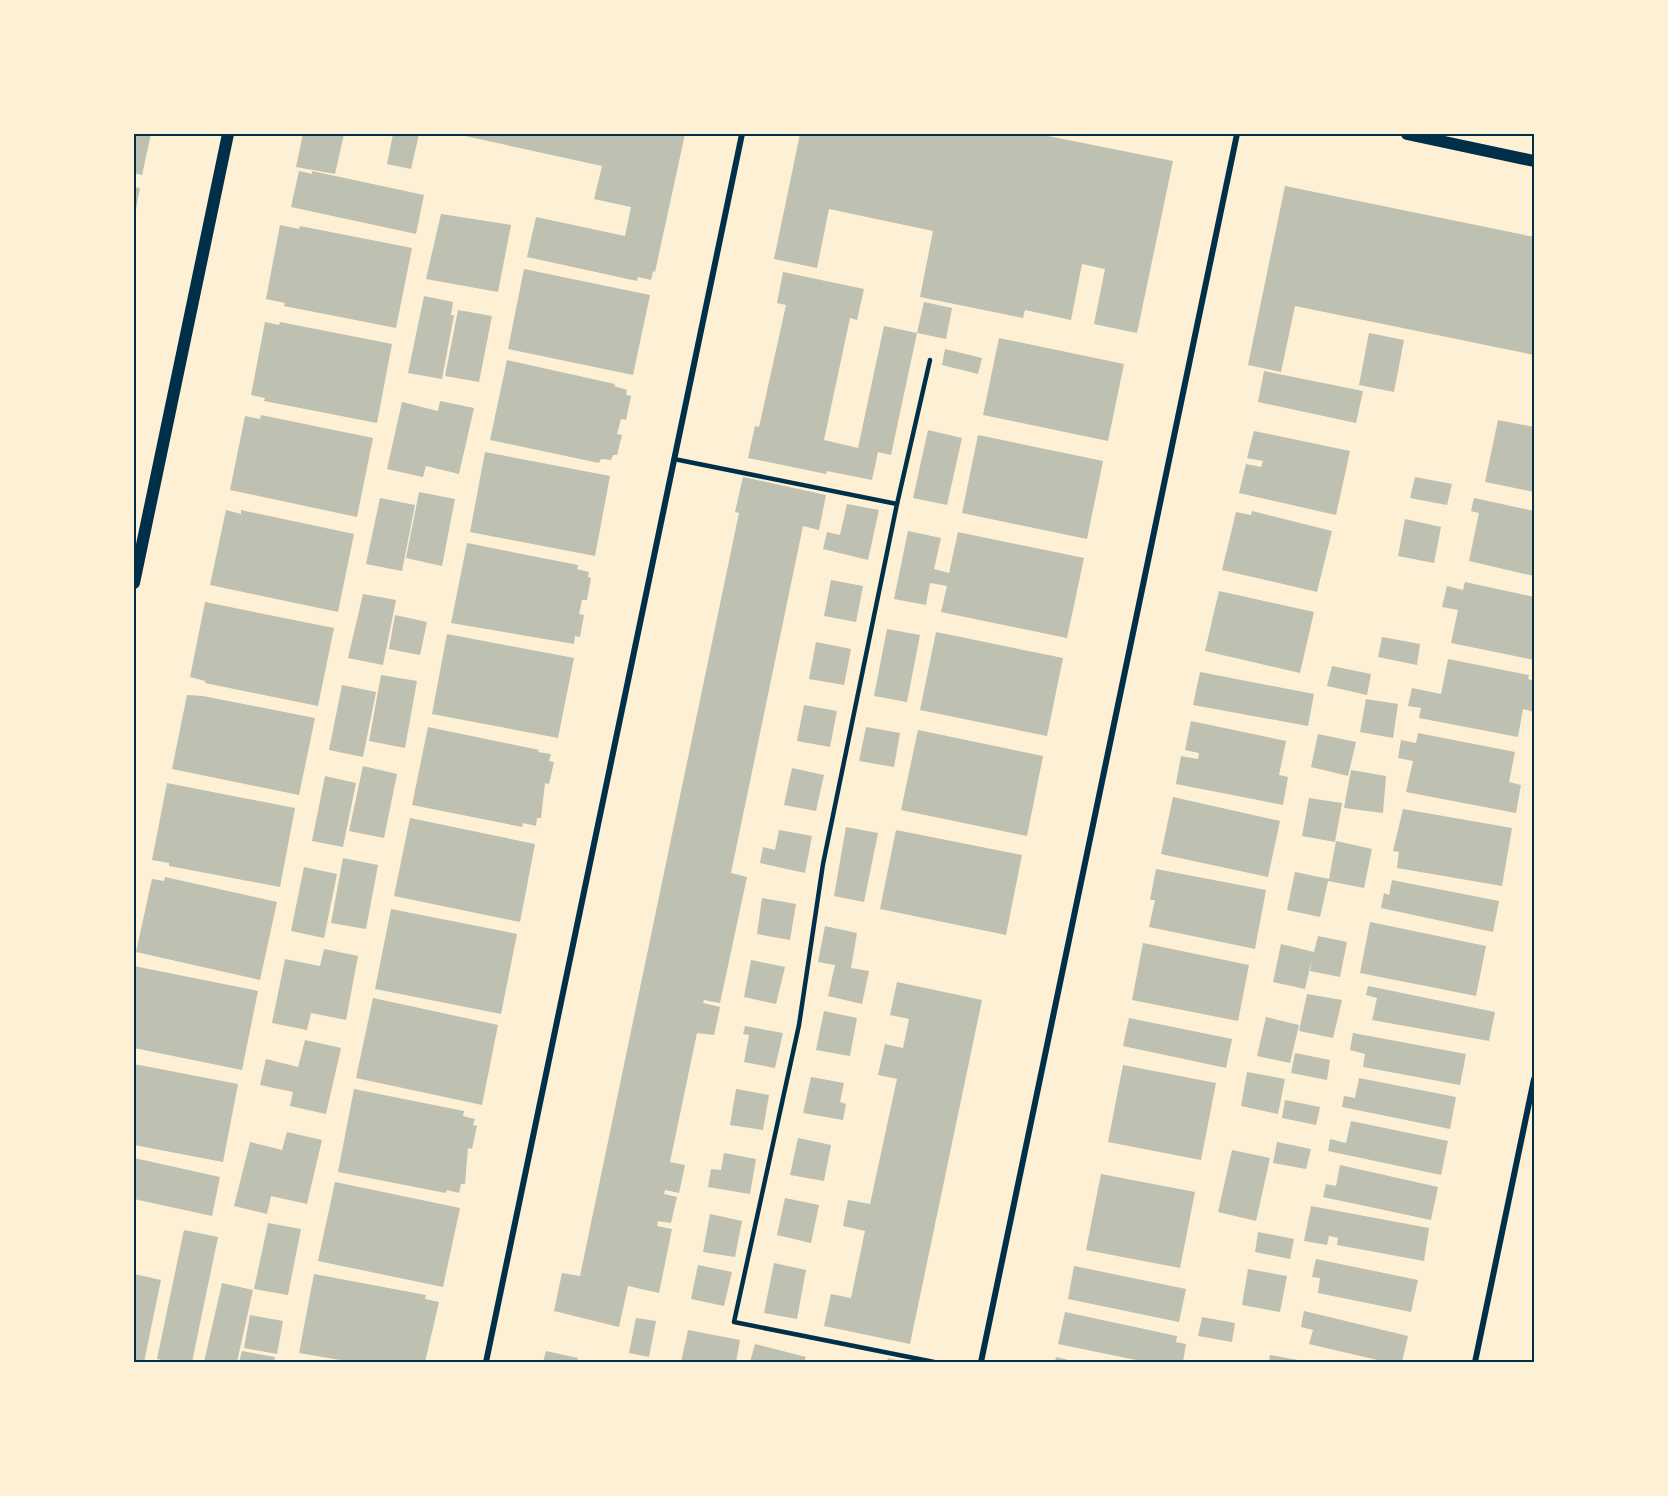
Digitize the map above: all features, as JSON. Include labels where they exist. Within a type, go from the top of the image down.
[{"type":"main road","points":[[134,584],[228,134]]},
{"type":"main road","points":[[1407,134],[1534,161]]},
{"type":"street","points":[[486,1362],[742,134]]},
{"type":"street","points":[[981,1362],[1237,134]]},
{"type":"street","points":[[1475,1362],[1534,1079]]},
{"type":"lane","points":[[930,360],[897,504],[823,864],[799,1025],[734,1322],[934,1362]]},
{"type":"lane","points":[[674,459],[897,504]]},
{"type":"building","points":[[134,134],[151,134],[142,175],[134,173]]},
{"type":"building","points":[[303,134],[344,134],[335,174],[296,167]]},
{"type":"building","points":[[393,134],[419,134],[411,169],[387,164]]},
{"type":"building","points":[[456,134],[685,134],[655,272],[653,271],[651,280],[638,277],[637,281],[527,257],[536,217],[625,236],[631,207],[594,199],[602,166]]},
{"type":"building","points":[[800,134],[1038,134],[1173,161],[1137,333],[1094,324],[1105,269],[1082,264],[1071,320],[1025,310],[1023,318],[920,297],[933,231],[829,209],[817,268],[774,259]]},
{"type":"building","points":[[299,171],[312,174],[312,171],[424,195],[416,234],[291,207]]},
{"type":"building","points":[[1285,186],[1534,237],[1534,355],[1295,306],[1281,372],[1248,365]]},
{"type":"building","points":[[134,187],[140,188],[135,214],[134,214]]},
{"type":"building","points":[[441,214],[511,225],[498,292],[426,279]]},
{"type":"building","points":[[280,225],[299,229],[300,226],[412,248],[396,328],[284,306],[285,303],[266,299]]},
{"type":"building","points":[[524,269],[650,295],[633,375],[508,349]]},
{"type":"building","points":[[783,272],[864,289],[857,320],[850,318],[824,440],[858,448],[884,326],[917,333],[891,455],[878,452],[872,480],[827,471],[826,474],[748,458],[755,426],[759,427],[786,305],[777,303]]},
{"type":"building","points":[[424,296],[453,302],[451,315],[454,315],[442,379],[408,373]]},
{"type":"building","points":[[924,302],[952,308],[946,339],[917,333]]},
{"type":"building","points":[[458,310],[492,316],[479,382],[445,376]]},
{"type":"building","points":[[265,322],[279,325],[280,322],[392,344],[377,423],[264,401],[265,398],[251,395]]},
{"type":"building","points":[[1369,333],[1404,340],[1394,392],[1359,385]]},
{"type":"building","points":[[999,338],[1124,364],[1108,441],[983,415]]},
{"type":"building","points":[[945,349],[982,358],[978,374],[942,365]]},
{"type":"building","points":[[507,360],[615,384],[614,386],[627,390],[626,395],[631,396],[626,420],[621,419],[617,434],[622,435],[617,455],[613,455],[611,460],[601,459],[599,463],[490,440]]},
{"type":"building","points":[[1264,371],[1363,391],[1356,423],[1258,402]]},
{"type":"building","points":[[440,401],[474,408],[459,474],[426,466],[423,477],[387,469],[402,402],[438,411]]},
{"type":"building","points":[[261,415],[373,438],[357,517],[230,490],[245,416],[260,419]]},
{"type":"building","points":[[1498,420],[1534,427],[1534,492],[1485,482]]},
{"type":"building","points":[[928,430],[962,438],[947,505],[913,498]]},
{"type":"building","points":[[1254,431],[1350,451],[1336,515],[1239,493],[1246,464],[1261,467],[1263,461],[1247,458]]},
{"type":"building","points":[[978,435],[1103,461],[1087,539],[962,513]]},
{"type":"building","points":[[485,452],[610,476],[595,556],[470,532]]},
{"type":"building","points":[[743,477],[826,495],[819,530],[803,526],[731,873],[747,877],[720,1003],[704,1000],[703,1003],[720,1007],[714,1035],[697,1033],[670,1162],[685,1165],[679,1193],[665,1190],[664,1194],[677,1197],[671,1223],[658,1221],[657,1226],[672,1229],[659,1293],[628,1286],[619,1327],[554,1311],[562,1273],[580,1276],[739,513],[735,512]]},
{"type":"building","points":[[1415,477],[1452,484],[1447,505],[1410,498]]},
{"type":"building","points":[[419,492],[455,499],[442,566],[406,558]]},
{"type":"building","points":[[380,498],[415,505],[402,571],[366,564]]},
{"type":"building","points":[[1474,498],[1534,511],[1534,576],[1469,561],[1479,513],[1471,511]]},
{"type":"building","points":[[847,504],[879,510],[868,560],[823,549],[827,532],[840,535]]},
{"type":"building","points":[[226,510],[241,514],[241,510],[354,534],[338,612],[210,585]]},
{"type":"building","points":[[1252,511],[1332,531],[1317,592],[1222,570],[1236,512],[1251,515]]},
{"type":"building","points":[[1405,519],[1441,527],[1434,563],[1398,556]]},
{"type":"building","points":[[908,531],[941,538],[934,569],[949,573],[958,532],[1084,558],[1067,638],[941,612],[947,586],[930,583],[926,605],[894,599]]},
{"type":"building","points":[[467,543],[578,565],[577,569],[589,572],[588,577],[591,578],[587,600],[582,600],[579,614],[584,615],[580,637],[575,636],[574,644],[451,623]]},
{"type":"building","points":[[831,580],[863,586],[856,622],[824,616]]},
{"type":"building","points":[[1465,582],[1534,597],[1534,660],[1451,643],[1458,610],[1442,607],[1447,586],[1463,590]]},
{"type":"building","points":[[1219,591],[1314,612],[1300,673],[1205,651]]},
{"type":"building","points":[[363,594],[396,600],[383,665],[348,658]]},
{"type":"building","points":[[205,602],[334,628],[318,706],[205,683],[205,681],[190,677]]},
{"type":"building","points":[[395,615],[427,622],[420,655],[389,649]]},
{"type":"building","points":[[887,629],[920,635],[907,702],[874,696]]},
{"type":"building","points":[[936,632],[1063,658],[1047,736],[920,710]]},
{"type":"building","points":[[447,634],[574,658],[558,738],[432,714]]},
{"type":"building","points":[[1382,637],[1420,644],[1417,665],[1378,657]]},
{"type":"building","points":[[816,642],[851,649],[844,685],[809,679]]},
{"type":"building","points":[[1448,659],[1529,675],[1528,679],[1534,681],[1534,712],[1523,709],[1518,737],[1419,718],[1421,708],[1408,706],[1412,688],[1441,694]]},
{"type":"building","points":[[1332,666],[1371,674],[1367,695],[1327,686]]},
{"type":"building","points":[[1200,672],[1314,694],[1308,726],[1193,705]]},
{"type":"building","points":[[381,675],[417,681],[405,748],[369,741]]},
{"type":"building","points":[[342,685],[376,692],[363,757],[329,750]]},
{"type":"building","points":[[187,695],[203,696],[315,718],[299,795],[172,769]]},
{"type":"building","points":[[1366,699],[1398,704],[1393,738],[1360,732]]},
{"type":"building","points":[[804,705],[837,711],[830,747],[797,741]]},
{"type":"building","points":[[1191,721],[1286,741],[1279,775],[1288,777],[1283,805],[1176,784],[1181,756],[1198,759],[1199,753],[1185,750]]},
{"type":"building","points":[[428,727],[551,754],[549,761],[554,762],[549,784],[545,783],[541,818],[537,818],[536,826],[523,823],[522,827],[412,805]]},
{"type":"building","points":[[866,727],[900,733],[894,767],[859,761]]},
{"type":"building","points":[[918,730],[1043,756],[1027,836],[901,810]]},
{"type":"building","points":[[1418,733],[1515,752],[1509,782],[1521,785],[1516,813],[1406,792],[1413,761],[1398,758],[1401,740],[1416,743]]},
{"type":"building","points":[[1318,734],[1356,742],[1348,776],[1311,767]]},
{"type":"building","points":[[363,766],[397,774],[384,838],[349,831]]},
{"type":"building","points":[[792,768],[824,775],[816,811],[784,805]]},
{"type":"building","points":[[1351,770],[1386,776],[1383,813],[1344,808]]},
{"type":"building","points":[[325,776],[356,783],[343,847],[312,841]]},
{"type":"building","points":[[167,783],[295,808],[280,887],[169,866],[169,863],[152,860]]},
{"type":"building","points":[[1173,797],[1280,821],[1268,877],[1161,854]]},
{"type":"building","points":[[1309,798],[1342,803],[1335,842],[1302,836]]},
{"type":"building","points":[[1403,809],[1512,828],[1502,886],[1397,868],[1399,852],[1393,851]]},
{"type":"building","points":[[410,818],[535,844],[520,922],[394,896]]},
{"type":"building","points":[[846,827],[878,833],[864,902],[834,896]]},
{"type":"building","points":[[779,830],[812,836],[805,873],[760,863],[763,847],[775,850]]},
{"type":"building","points":[[896,830],[1022,855],[1006,935],[880,909]]},
{"type":"building","points":[[1336,841],[1372,849],[1364,888],[1328,881],[1320,917],[1287,910],[1295,872],[1329,879]]},
{"type":"building","points":[[343,858],[378,865],[366,929],[331,923]]},
{"type":"building","points":[[304,867],[337,874],[324,938],[291,931]]},
{"type":"building","points":[[1156,869],[1266,890],[1255,949],[1149,927],[1155,900],[1150,900]]},
{"type":"building","points":[[165,877],[277,902],[260,980],[136,952],[152,879],[164,881]]},
{"type":"building","points":[[1392,880],[1499,901],[1493,932],[1381,908],[1384,893],[1389,895]]},
{"type":"building","points":[[762,898],[796,904],[790,940],[757,934]]},
{"type":"building","points":[[391,909],[517,934],[501,1014],[375,989]]},
{"type":"building","points":[[1370,922],[1486,946],[1476,996],[1360,973]]},
{"type":"building","points":[[825,926],[857,933],[851,968],[869,971],[862,1004],[828,996],[835,965],[818,962]]},
{"type":"building","points":[[1318,936],[1347,942],[1340,977],[1310,971],[1312,959],[1305,989],[1273,982],[1281,944],[1314,952]]},
{"type":"building","points":[[1143,943],[1249,965],[1238,1021],[1132,1000]]},
{"type":"building","points":[[324,949],[358,956],[346,1020],[311,1013],[307,1030],[272,1023],[285,959],[320,966]]},
{"type":"building","points":[[751,960],[785,967],[776,1004],[744,997]]},
{"type":"building","points":[[134,966],[258,991],[242,1070],[134,1048]]},
{"type":"building","points":[[897,982],[982,1000],[910,1344],[824,1326],[831,1294],[851,1298],[865,1231],[843,1226],[848,1200],[870,1204],[897,1079],[878,1075],[885,1044],[903,1048],[909,1019],[890,1015]]},
{"type":"building","points":[[1368,986],[1495,1012],[1489,1041],[1372,1020],[1377,998],[1366,995]]},
{"type":"building","points":[[1307,994],[1342,1000],[1333,1038],[1299,1031]]},
{"type":"building","points":[[373,998],[498,1025],[482,1105],[356,1078]]},
{"type":"building","points":[[824,1011],[857,1018],[850,1056],[816,1050]]},
{"type":"building","points":[[1266,1017],[1299,1025],[1290,1063],[1257,1056]]},
{"type":"building","points":[[1129,1018],[1232,1039],[1226,1068],[1123,1046]]},
{"type":"building","points":[[745,1026],[783,1033],[775,1068],[744,1062],[749,1035],[743,1034]]},
{"type":"building","points":[[1353,1033],[1466,1054],[1460,1085],[1363,1067],[1365,1054],[1350,1050]]},
{"type":"building","points":[[305,1040],[341,1048],[326,1114],[290,1106],[293,1092],[260,1085],[266,1059],[298,1067]]},
{"type":"building","points":[[1295,1053],[1330,1060],[1327,1080],[1291,1073]]},
{"type":"building","points":[[134,1064],[238,1084],[223,1162],[134,1145]]},
{"type":"building","points":[[1123,1065],[1216,1083],[1201,1160],[1108,1142]]},
{"type":"building","points":[[1247,1072],[1285,1079],[1278,1114],[1241,1106]]},
{"type":"building","points":[[811,1077],[844,1083],[840,1102],[846,1104],[843,1120],[803,1113]]},
{"type":"building","points":[[1359,1078],[1456,1097],[1450,1129],[1342,1107],[1344,1096],[1355,1098]]},
{"type":"building","points":[[354,1089],[464,1111],[463,1116],[475,1119],[473,1125],[477,1126],[472,1149],[468,1148],[465,1184],[461,1184],[459,1193],[447,1190],[446,1193],[338,1172]]},
{"type":"building","points":[[736,1089],[769,1095],[763,1130],[730,1125]]},
{"type":"building","points":[[1285,1100],[1320,1107],[1316,1125],[1282,1118]]},
{"type":"building","points":[[1351,1121],[1448,1141],[1441,1175],[1328,1151],[1330,1139],[1346,1143]]},
{"type":"building","points":[[287,1132],[322,1140],[307,1204],[271,1196],[267,1214],[234,1206],[250,1142],[282,1150]]},
{"type":"building","points":[[798,1138],[831,1145],[824,1181],[790,1175]]},
{"type":"building","points":[[1277,1142],[1311,1149],[1306,1169],[1273,1163]]},
{"type":"building","points":[[1232,1150],[1270,1158],[1256,1221],[1218,1212]]},
{"type":"building","points":[[724,1153],[756,1159],[750,1194],[708,1187],[711,1169],[721,1170]]},
{"type":"building","points":[[134,1158],[220,1177],[212,1216],[134,1199]]},
{"type":"building","points":[[1340,1165],[1438,1187],[1431,1220],[1323,1197],[1326,1184],[1336,1186]]},
{"type":"building","points":[[1101,1174],[1195,1192],[1180,1268],[1086,1250]]},
{"type":"building","points":[[335,1182],[460,1208],[443,1287],[318,1261]]},
{"type":"building","points":[[785,1198],[819,1205],[811,1243],[777,1235]]},
{"type":"building","points":[[1311,1206],[1429,1228],[1424,1261],[1337,1245],[1338,1238],[1329,1236],[1327,1245],[1304,1241]]},
{"type":"building","points":[[710,1214],[742,1221],[735,1257],[703,1252]]},
{"type":"building","points":[[268,1223],[301,1229],[288,1295],[254,1289]]},
{"type":"building","points":[[184,1230],[218,1237],[192,1362],[171,1362],[157,1359]]},
{"type":"building","points":[[1258,1232],[1294,1239],[1290,1259],[1255,1252]]},
{"type":"building","points":[[1316,1259],[1418,1280],[1411,1312],[1318,1293],[1320,1278],[1312,1277]]},
{"type":"building","points":[[774,1263],[806,1270],[797,1319],[764,1313]]},
{"type":"building","points":[[698,1265],[732,1272],[724,1306],[691,1299]]},
{"type":"building","points":[[1074,1266],[1186,1289],[1179,1322],[1068,1299]]},
{"type":"building","points":[[1248,1269],[1287,1276],[1280,1312],[1242,1305]]},
{"type":"building","points":[[134,1274],[161,1280],[144,1362],[134,1362]]},
{"type":"building","points":[[314,1274],[426,1295],[425,1299],[439,1302],[425,1362],[352,1362],[299,1353]]},
{"type":"building","points":[[222,1283],[253,1290],[237,1362],[204,1362]]},
{"type":"building","points":[[1304,1311],[1408,1336],[1402,1362],[1386,1362],[1309,1344],[1313,1330],[1301,1327]]},
{"type":"building","points":[[1065,1312],[1177,1336],[1176,1342],[1186,1344],[1183,1362],[1146,1362],[1058,1344]]},
{"type":"building","points":[[250,1315],[283,1321],[277,1354],[244,1348]]},
{"type":"building","points":[[1202,1317],[1235,1323],[1232,1342],[1198,1336]]},
{"type":"building","points":[[636,1318],[656,1321],[649,1357],[629,1353]]},
{"type":"building","points":[[688,1330],[740,1340],[736,1362],[681,1362]]},
{"type":"building","points":[[755,1344],[806,1357],[804,1362],[750,1362]]},
{"type":"building","points":[[242,1351],[275,1357],[274,1362],[239,1362]]},
{"type":"building","points":[[546,1351],[578,1358],[577,1362],[543,1362]]},
{"type":"building","points":[[1270,1355],[1304,1361],[1304,1362],[1269,1362]]},
{"type":"building","points":[[1056,1357],[1077,1362],[1055,1362]]},
{"type":"building","points":[[888,1358],[904,1362],[887,1362]]}]
